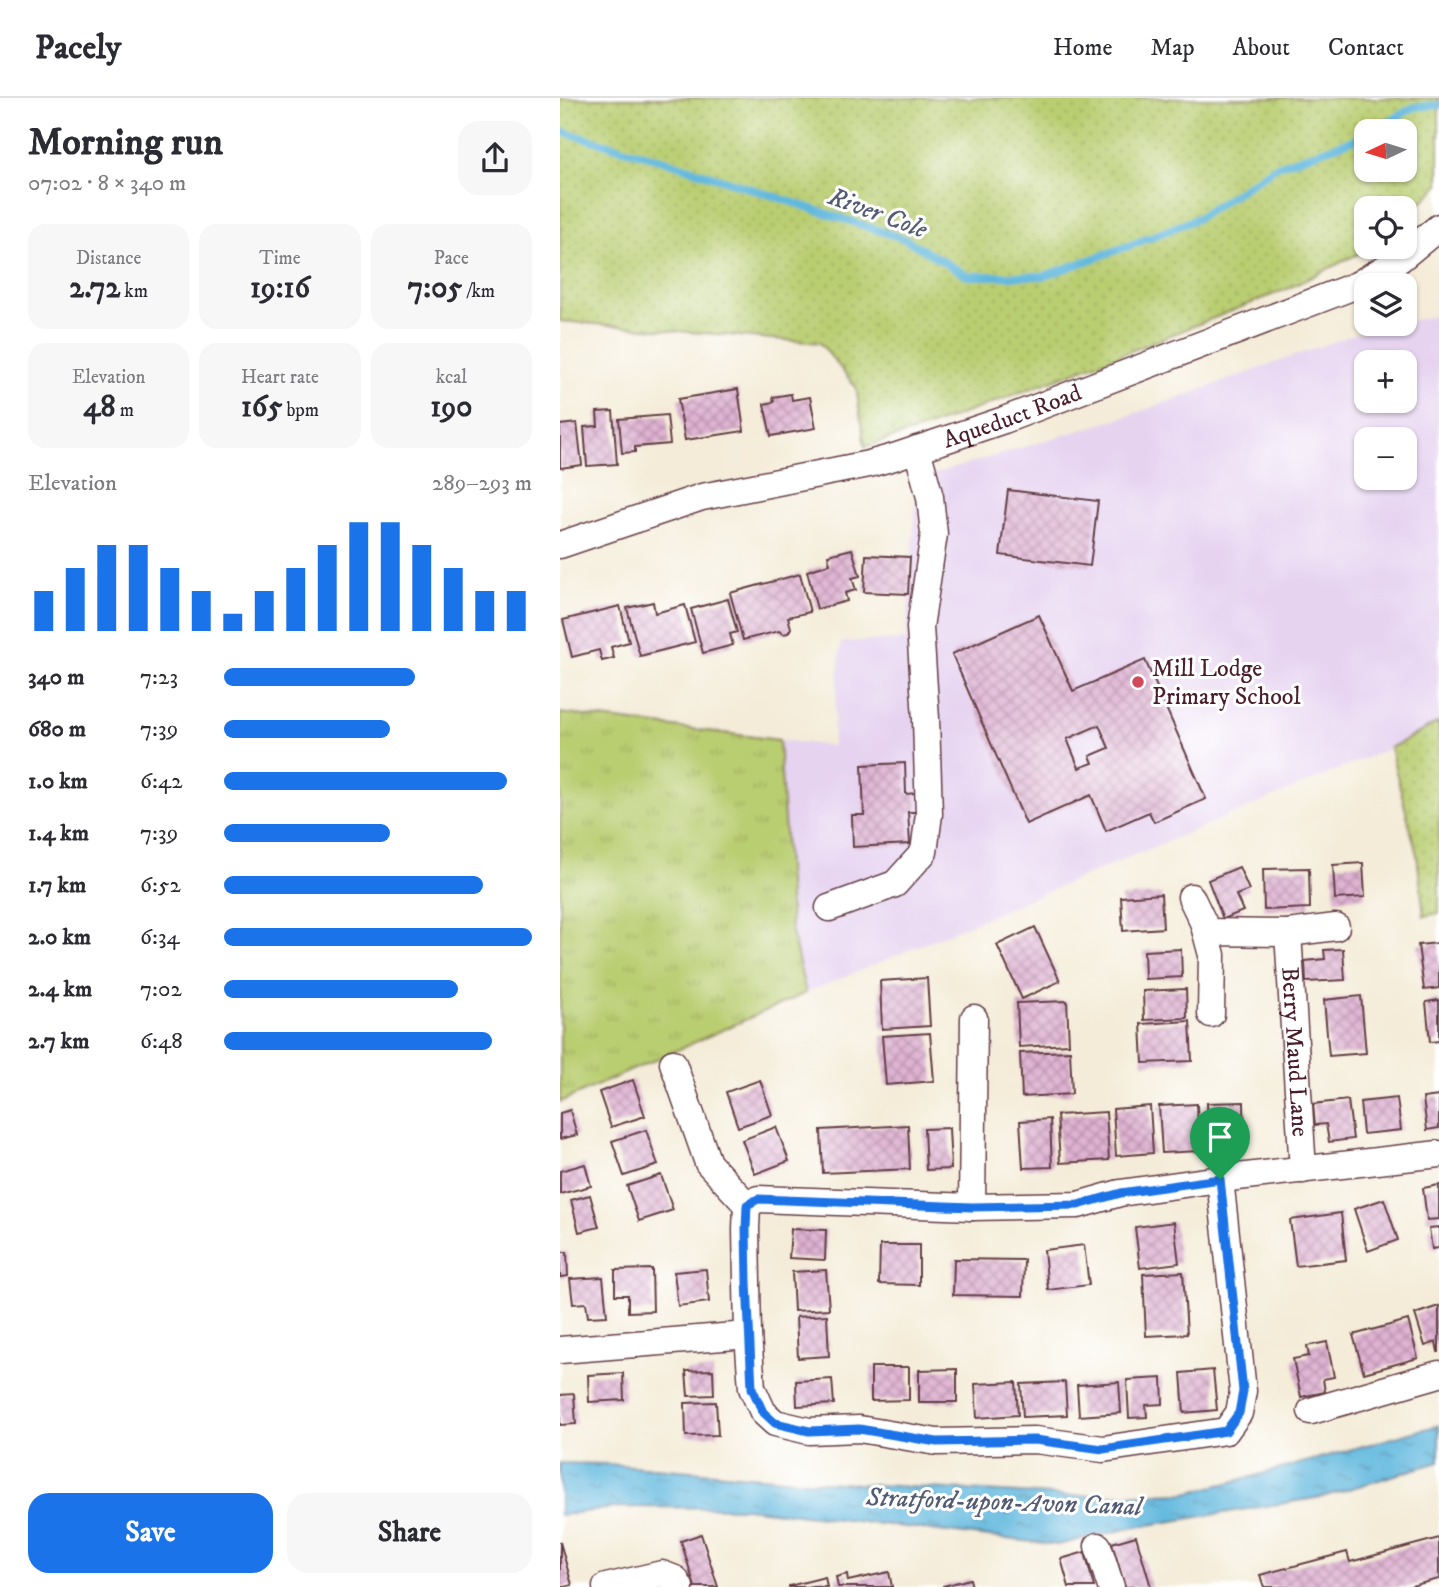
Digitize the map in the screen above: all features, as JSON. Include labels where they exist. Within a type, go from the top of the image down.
[{"type":"street","name":"Aqueduct Road","points":[[560,545],[702,497],[869,464],[1004,420],[1357,285],[1400,260],[1439,227]]},
{"type":"street","points":[[829,908],[895,884],[924,852],[929,814],[920,627],[934,534],[930,497],[917,449]]},
{"type":"street","points":[[1191,897],[1206,932],[1212,955],[1211,1014]]},
{"type":"street","name":"Berry Maud Lane","points":[[1206,932],[1288,933],[1336,927]]},
{"type":"street","name":"Berry Maud Lane","points":[[1288,933],[1303,1170]]},
{"type":"street","points":[[972,1207],[974,1018]]},
{"type":"street","points":[[673,1063],[708,1163],[747,1205],[748,1335],[752,1388],[763,1412],[775,1423],[809,1431],[859,1429],[937,1442],[1035,1440],[1103,1449],[1226,1431],[1239,1413],[1243,1391],[1220,1179]]},
{"type":"street","name":"Berry Maud Lane","points":[[747,1205],[758,1199],[972,1207],[1078,1205],[1121,1193],[1220,1179],[1439,1154]]},
{"type":"street","points":[[560,1350],[748,1335]]},
{"type":"street","points":[[1311,1411],[1439,1374]]},
{"type":"street","points":[[1098,1546],[1111,1587]]},
{"type":"street","points":[[606,1587],[662,1574],[674,1579],[680,1587]]},
{"type":"shaded area","name":"Mill Lodge Primary School","points":[[1439,315],[1439,722],[1390,748],[806,993],[791,929],[779,740],[832,746],[841,642],[906,640],[917,479],[1131,415],[1354,334],[1417,336],[1417,320]]},
{"type":"green space","points":[[560,98],[1439,98],[1439,185],[1417,207],[1417,196],[1354,196],[1354,256],[1287,289],[1128,352],[925,428],[865,447],[856,387],[820,343],[560,321]]},
{"type":"green space","points":[[560,713],[779,740],[791,929],[806,993],[560,1102]]},
{"type":"green space","points":[[1439,722],[1439,913],[1424,916],[1417,855],[1390,748]]},
{"type":"water","name":"Stratford-upon-Avon Canal","points":[[1439,1425],[1439,1462],[1322,1497],[1136,1527],[1057,1545],[746,1508],[621,1507],[560,1515],[560,1463],[608,1464],[808,1481],[1070,1496],[1186,1493]]},
{"type":"building","points":[[738,389],[744,431],[685,440],[678,399]]},
{"type":"building","points":[[791,394],[792,400],[810,397],[816,428],[771,436],[764,404],[774,402],[773,397]]},
{"type":"building","points":[[613,411],[617,464],[587,466],[584,427],[598,426],[597,412]]},
{"type":"building","points":[[667,415],[670,444],[635,447],[635,452],[622,453],[619,419]]},
{"type":"building","points":[[577,423],[582,465],[560,468],[560,425]]},
{"type":"building","points":[[1008,490],[1098,501],[1090,566],[1000,555]]},
{"type":"building","points":[[852,549],[860,576],[852,578],[856,590],[845,593],[847,601],[817,609],[807,571],[830,564],[828,555]]},
{"type":"building","points":[[866,555],[910,557],[908,594],[864,592]]},
{"type":"building","points":[[800,574],[810,612],[788,617],[791,628],[788,633],[779,631],[743,640],[730,593]]},
{"type":"building","points":[[728,599],[737,632],[730,634],[733,645],[703,653],[691,609]]},
{"type":"building","points":[[653,602],[655,613],[685,605],[695,642],[640,656],[627,608]]},
{"type":"building","points":[[620,606],[629,642],[611,647],[614,658],[602,661],[599,650],[572,657],[563,620]]},
{"type":"building","points":[[1039,615],[1073,691],[1145,660],[1206,799],[1154,822],[1149,812],[1106,831],[1091,795],[1026,824],[952,654]],"holes":[[[1099,725],[1109,748],[1090,756],[1093,763],[1079,768],[1067,739]]]},
{"type":"building","points":[[905,763],[906,794],[916,793],[917,812],[908,812],[910,844],[853,847],[852,815],[864,815],[862,765]]},
{"type":"building","points":[[1363,863],[1365,897],[1335,899],[1333,865]]},
{"type":"building","points":[[1239,867],[1249,890],[1236,895],[1243,911],[1223,919],[1208,880]]},
{"type":"building","points":[[1309,868],[1310,908],[1264,910],[1263,869]]},
{"type":"building","points":[[1161,894],[1163,928],[1123,931],[1121,897]]},
{"type":"building","points":[[1035,927],[1060,981],[1022,999],[997,945]]},
{"type":"building","points":[[1439,943],[1439,988],[1424,990],[1418,945]]},
{"type":"building","points":[[1181,949],[1182,977],[1145,979],[1144,951]]},
{"type":"building","points":[[1343,949],[1345,980],[1306,982],[1305,961],[1325,959],[1324,950]]},
{"type":"building","points":[[927,978],[930,1026],[882,1029],[880,981]]},
{"type":"building","points":[[1186,989],[1187,1018],[1144,1020],[1143,991]]},
{"type":"building","points":[[1361,996],[1366,1053],[1329,1056],[1324,1000]]},
{"type":"building","points":[[1439,1000],[1439,1041],[1430,1042],[1426,1002]]},
{"type":"building","points":[[1067,1001],[1069,1044],[1019,1047],[1017,1003]]},
{"type":"building","points":[[1190,1021],[1192,1061],[1143,1063],[1141,1024]]},
{"type":"building","points":[[930,1033],[934,1081],[886,1085],[882,1036]]},
{"type":"building","points":[[1070,1051],[1072,1094],[1022,1097],[1020,1053]]},
{"type":"building","points":[[633,1080],[645,1116],[611,1127],[599,1092]]},
{"type":"building","points":[[760,1080],[772,1115],[738,1127],[726,1092]]},
{"type":"building","points":[[1439,1096],[1439,1128],[1427,1130],[1423,1098]]},
{"type":"building","points":[[1397,1098],[1401,1130],[1363,1134],[1360,1102]]},
{"type":"building","points":[[1348,1100],[1353,1139],[1329,1142],[1326,1124],[1315,1125],[1313,1104]]},
{"type":"building","points":[[1244,1102],[1245,1149],[1209,1150],[1207,1103]]},
{"type":"building","points":[[1197,1104],[1199,1151],[1162,1153],[1159,1106]]},
{"type":"building","points":[[1150,1106],[1153,1153],[1116,1156],[1113,1109]]},
{"type":"building","points":[[570,1110],[577,1135],[560,1139],[560,1113]]},
{"type":"building","points":[[1106,1112],[1109,1160],[1060,1163],[1057,1115]]},
{"type":"building","points":[[1050,1119],[1052,1167],[1023,1168],[1020,1121]]},
{"type":"building","points":[[908,1125],[910,1169],[823,1173],[821,1130]]},
{"type":"building","points":[[776,1127],[789,1161],[755,1174],[742,1140]]},
{"type":"building","points":[[949,1128],[951,1169],[926,1170],[924,1129]]},
{"type":"building","points":[[646,1130],[658,1165],[624,1176],[612,1141]]},
{"type":"building","points":[[585,1164],[591,1186],[560,1194],[560,1171]]},
{"type":"building","points":[[661,1175],[673,1210],[639,1221],[627,1186]]},
{"type":"building","points":[[1439,1185],[1439,1219],[1427,1220],[1423,1188]]},
{"type":"building","points":[[590,1195],[599,1227],[579,1232],[571,1200]]},
{"type":"building","points":[[1384,1199],[1398,1240],[1368,1251],[1354,1209]]},
{"type":"building","points":[[1341,1213],[1346,1260],[1296,1266],[1290,1220]]},
{"type":"building","points":[[1174,1222],[1179,1263],[1140,1268],[1135,1227]]},
{"type":"building","points":[[1439,1227],[1439,1248],[1432,1249],[1429,1228]]},
{"type":"building","points":[[791,1229],[826,1230],[825,1260],[789,1258]]},
{"type":"building","points":[[880,1245],[919,1245],[919,1285],[879,1284]]},
{"type":"building","points":[[1084,1245],[1089,1285],[1048,1290],[1044,1250]]},
{"type":"building","points":[[560,1252],[567,1252],[568,1276],[560,1277]]},
{"type":"building","points":[[954,1259],[1024,1260],[1023,1296],[953,1295]]},
{"type":"building","points":[[652,1269],[653,1311],[628,1312],[628,1295],[615,1295],[615,1270]]},
{"type":"building","points":[[706,1269],[709,1302],[678,1306],[674,1272]]},
{"type":"building","points":[[826,1270],[829,1309],[794,1311],[792,1272]]},
{"type":"building","points":[[1183,1272],[1187,1334],[1146,1336],[1143,1274]]},
{"type":"building","points":[[603,1277],[607,1316],[588,1317],[586,1303],[573,1304],[570,1279]]},
{"type":"building","points":[[1439,1306],[1438,1352],[1436,1342],[1425,1346],[1415,1314]]},
{"type":"building","points":[[827,1315],[829,1356],[798,1358],[796,1317]]},
{"type":"building","points":[[1408,1320],[1418,1358],[1364,1373],[1353,1335]]},
{"type":"building","points":[[1327,1342],[1334,1377],[1323,1379],[1325,1392],[1301,1397],[1293,1359],[1309,1356],[1307,1346]]},
{"type":"building","points":[[871,1367],[909,1367],[909,1400],[871,1401]]},
{"type":"building","points":[[957,1369],[957,1402],[919,1402],[919,1370]]},
{"type":"building","points":[[713,1370],[714,1395],[688,1396],[686,1371]]},
{"type":"building","points":[[1213,1370],[1217,1410],[1184,1413],[1181,1373]]},
{"type":"building","points":[[623,1373],[624,1400],[589,1402],[588,1375]]},
{"type":"building","points":[[1162,1378],[1163,1404],[1146,1405],[1147,1417],[1129,1418],[1127,1380]]},
{"type":"building","points":[[832,1379],[834,1404],[797,1406],[796,1381]]},
{"type":"building","points":[[1016,1382],[1018,1415],[977,1418],[975,1384]]},
{"type":"building","points":[[1065,1382],[1067,1415],[1023,1417],[1021,1384]]},
{"type":"building","points":[[1119,1382],[1121,1413],[1079,1416],[1077,1385]]},
{"type":"building","points":[[574,1394],[576,1424],[560,1425],[560,1395]]},
{"type":"building","points":[[716,1402],[718,1435],[686,1436],[685,1403]]},
{"type":"building","points":[[701,1534],[718,1587],[695,1587],[681,1541]]},
{"type":"building","points":[[1136,1536],[1151,1587],[1125,1587],[1112,1543]]},
{"type":"building","points":[[1439,1538],[1439,1579],[1407,1587],[1264,1587],[1260,1575],[1347,1552],[1350,1562]]},
{"type":"building","points":[[560,1542],[572,1585],[564,1587],[560,1587]]},
{"type":"building","points":[[1085,1552],[1094,1587],[1069,1587],[1061,1559]]},
{"type":"building","points":[[889,1572],[892,1587],[838,1587],[836,1577],[847,1574],[848,1581]]},
{"type":"building","points":[[825,1577],[827,1587],[789,1587],[789,1586]]},
{"type":"building","points":[[970,1579],[972,1587],[943,1587],[943,1586]]},
{"type":"waterway","name":"River Cole","points":[[1394,119],[1414,107],[1439,105]]},
{"type":"waterway","name":"River Cole","points":[[560,131],[666,161],[905,239],[968,276],[1044,276],[1196,219],[1277,166],[1354,139]]},
{"type":"place","name":"Mill Lodge Primary School","points":[[1138,682]]},
{"type":"route","points":[[1220,1179],[1243,1391],[1239,1413],[1226,1431],[1103,1449],[1035,1440],[937,1442],[859,1429],[809,1431],[775,1423],[763,1412],[752,1388],[748,1335],[747,1205],[758,1199],[972,1207],[1078,1205],[1121,1193],[1220,1179]]}]
